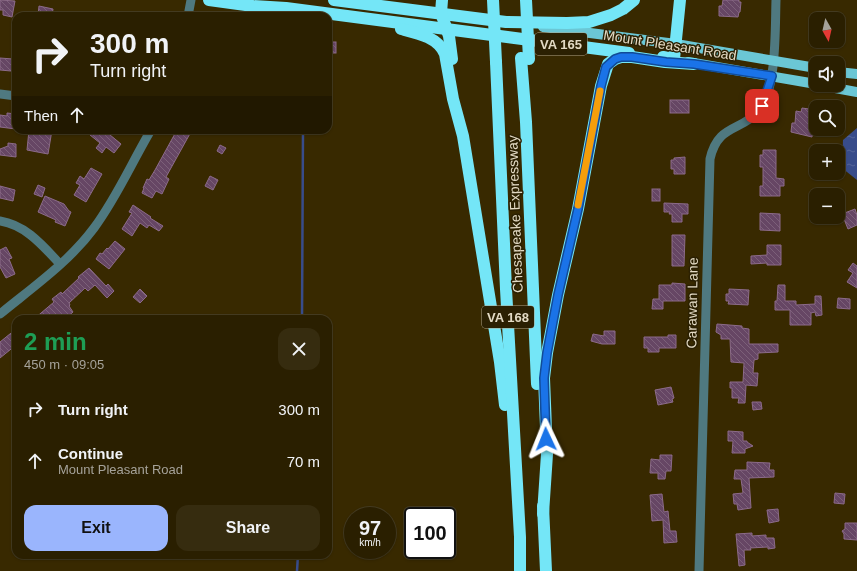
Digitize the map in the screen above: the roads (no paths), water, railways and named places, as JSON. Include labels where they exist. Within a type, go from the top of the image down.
[{"type":"highway","name":"Mount Pleasant Road","points":[[209,0],[312,12]]},
{"type":"highway","name":"Mount Pleasant Road","points":[[334,0],[506,22]]},
{"type":"highway","points":[[442,0],[441,13],[447,29],[500,362],[505,403],[514,434]]},
{"type":"highway","name":"Chesapeake Expressway","points":[[493,0],[520,537],[520,571]]},
{"type":"highway","name":"Chesapeake Expressway","points":[[518,0],[525,59],[526,122],[546,571]]},
{"type":"highway","points":[[525,59],[526,0]]},
{"type":"highway","points":[[506,22],[589,22],[611,16],[634,0]]},
{"type":"highway","points":[[674,59],[680,0]]},
{"type":"highway","name":"Mount Pleasant Road","points":[[332,14],[674,59]]},
{"type":"highway","points":[[347,16],[405,30],[431,38],[438,43],[445,54],[453,99],[463,136]]},
{"type":"highway","points":[[543,514],[547,454],[544,378],[547,353],[558,295],[578,209],[601,86],[606,67],[615,59],[621,57],[694,64]]},
{"type":"main road","name":"Mount Pleasant Road","points":[[506,22],[676,44],[809,67]]},
{"type":"main road","name":"Mount Pleasant Road","points":[[674,59],[694,64],[809,83]]},
{"type":"main road","points":[[845,73],[857,74]]},
{"type":"main road","points":[[845,90],[857,92]]},
{"type":"street","points":[[189,12],[191,0]]},
{"type":"street","name":"Carawan Lane","points":[[699,571],[710,159],[714,146],[725,133],[751,118],[766,99],[774,61],[776,0]]},
{"type":"street","points":[[347,16],[348,1]]},
{"type":"street","points":[[0,94],[12,96]]},
{"type":"street","points":[[0,314],[76,249],[103,215],[149,134]]},
{"type":"street","points":[[0,221],[28,232],[60,264]]},
{"type":"water","points":[[857,128],[857,180],[845,170],[845,144],[843,144],[843,140]]},
{"type":"waterway","points":[[302,315],[303,134]]},
{"type":"waterway","points":[[297,571],[298,559]]}]
